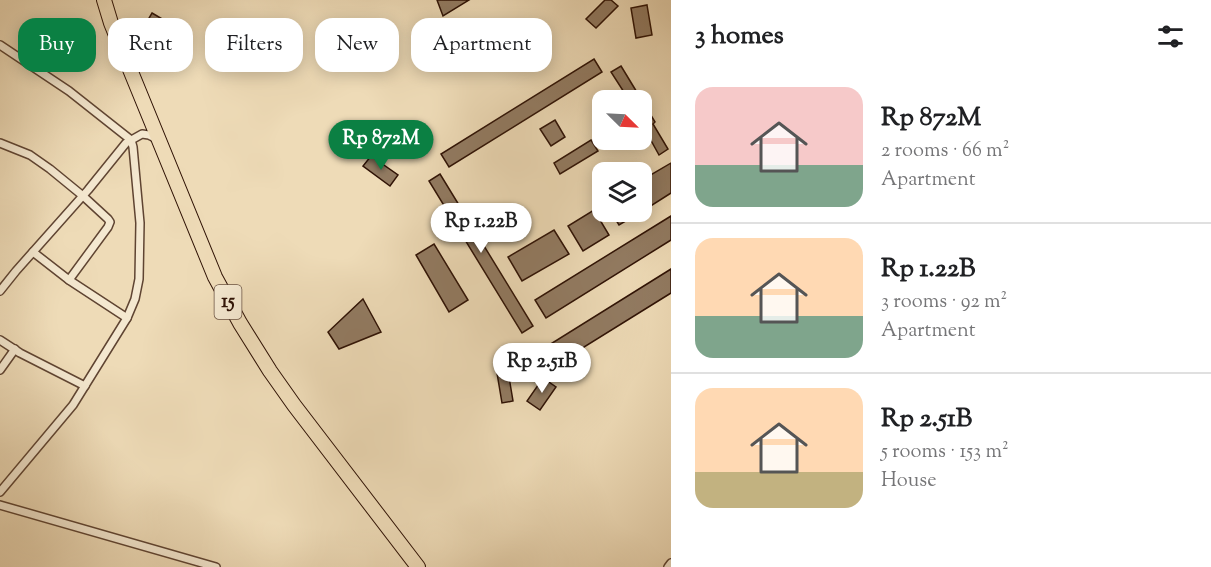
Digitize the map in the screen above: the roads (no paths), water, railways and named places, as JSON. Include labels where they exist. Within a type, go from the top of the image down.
[{"type":"highway","name":"15","points":[[104,0],[111,23],[215,278],[270,371],[418,567]]},
{"type":"street","points":[[0,45],[69,92],[131,140],[140,223],[139,279],[135,299],[127,318],[74,405],[1,490]]},
{"type":"street","points":[[142,134],[147,120],[147,111]]},
{"type":"street","points":[[0,291],[83,196],[117,153],[131,140],[142,134],[159,141]]},
{"type":"street","points":[[0,143],[30,155],[50,169],[110,222],[69,280]]},
{"type":"street","points":[[33,252],[69,280],[127,318]]},
{"type":"street","points":[[0,340],[85,386]]},
{"type":"street","points":[[0,370],[15,349]]},
{"type":"street","points":[[0,505],[216,567]]},
{"type":"street","points":[[668,567],[671,563]]}]
